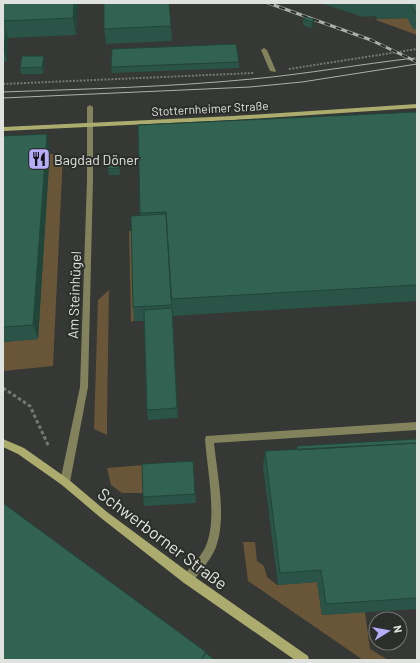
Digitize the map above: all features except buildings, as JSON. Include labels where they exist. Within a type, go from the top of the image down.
[{"type":"main road","name":"Stotternheimer Straße","points":[[3,129],[283,115],[417,106]]},
{"type":"main road","name":"Schwerborner Straße","points":[[3,443],[21,451],[65,482],[104,516],[188,579],[304,660]]},
{"type":"street","points":[[264,50],[273,71]]},
{"type":"street","name":"Am Steinhügel","points":[[65,482],[84,387],[90,180],[90,107]]},
{"type":"street","points":[[188,579],[211,546],[215,529],[216,514],[209,438],[417,426]]},
{"type":"path","points":[[3,84],[246,74],[417,49]]},
{"type":"path","points":[[3,388],[30,406],[65,482]]},
{"type":"shaded area","points":[[408,18],[413,29],[417,29],[417,35],[376,20],[377,19]]},
{"type":"shaded area","points":[[49,154],[63,154],[53,366],[3,371],[3,342],[38,339]]},
{"type":"shaded area","points":[[129,231],[133,231],[134,321],[131,322]]},
{"type":"shaded area","points":[[109,290],[107,435],[94,429],[98,300]]},
{"type":"shaded area","points":[[143,465],[144,493],[122,493],[111,485],[107,468]]},
{"type":"shaded area","points":[[243,542],[255,542],[257,561],[264,566],[267,577],[277,585],[317,582],[322,615],[365,612],[368,634],[368,651],[373,651],[388,660],[363,660],[248,581]]},
{"type":"tram line","points":[[3,92],[221,82],[415,58]]},
{"type":"tram line","points":[[3,98],[250,87],[302,82],[417,64]]},
{"type":"railway","points":[[268,3],[371,40],[417,62]]},
{"type":"place","name":"Bagdad Döner","points":[[39,159]]}]
